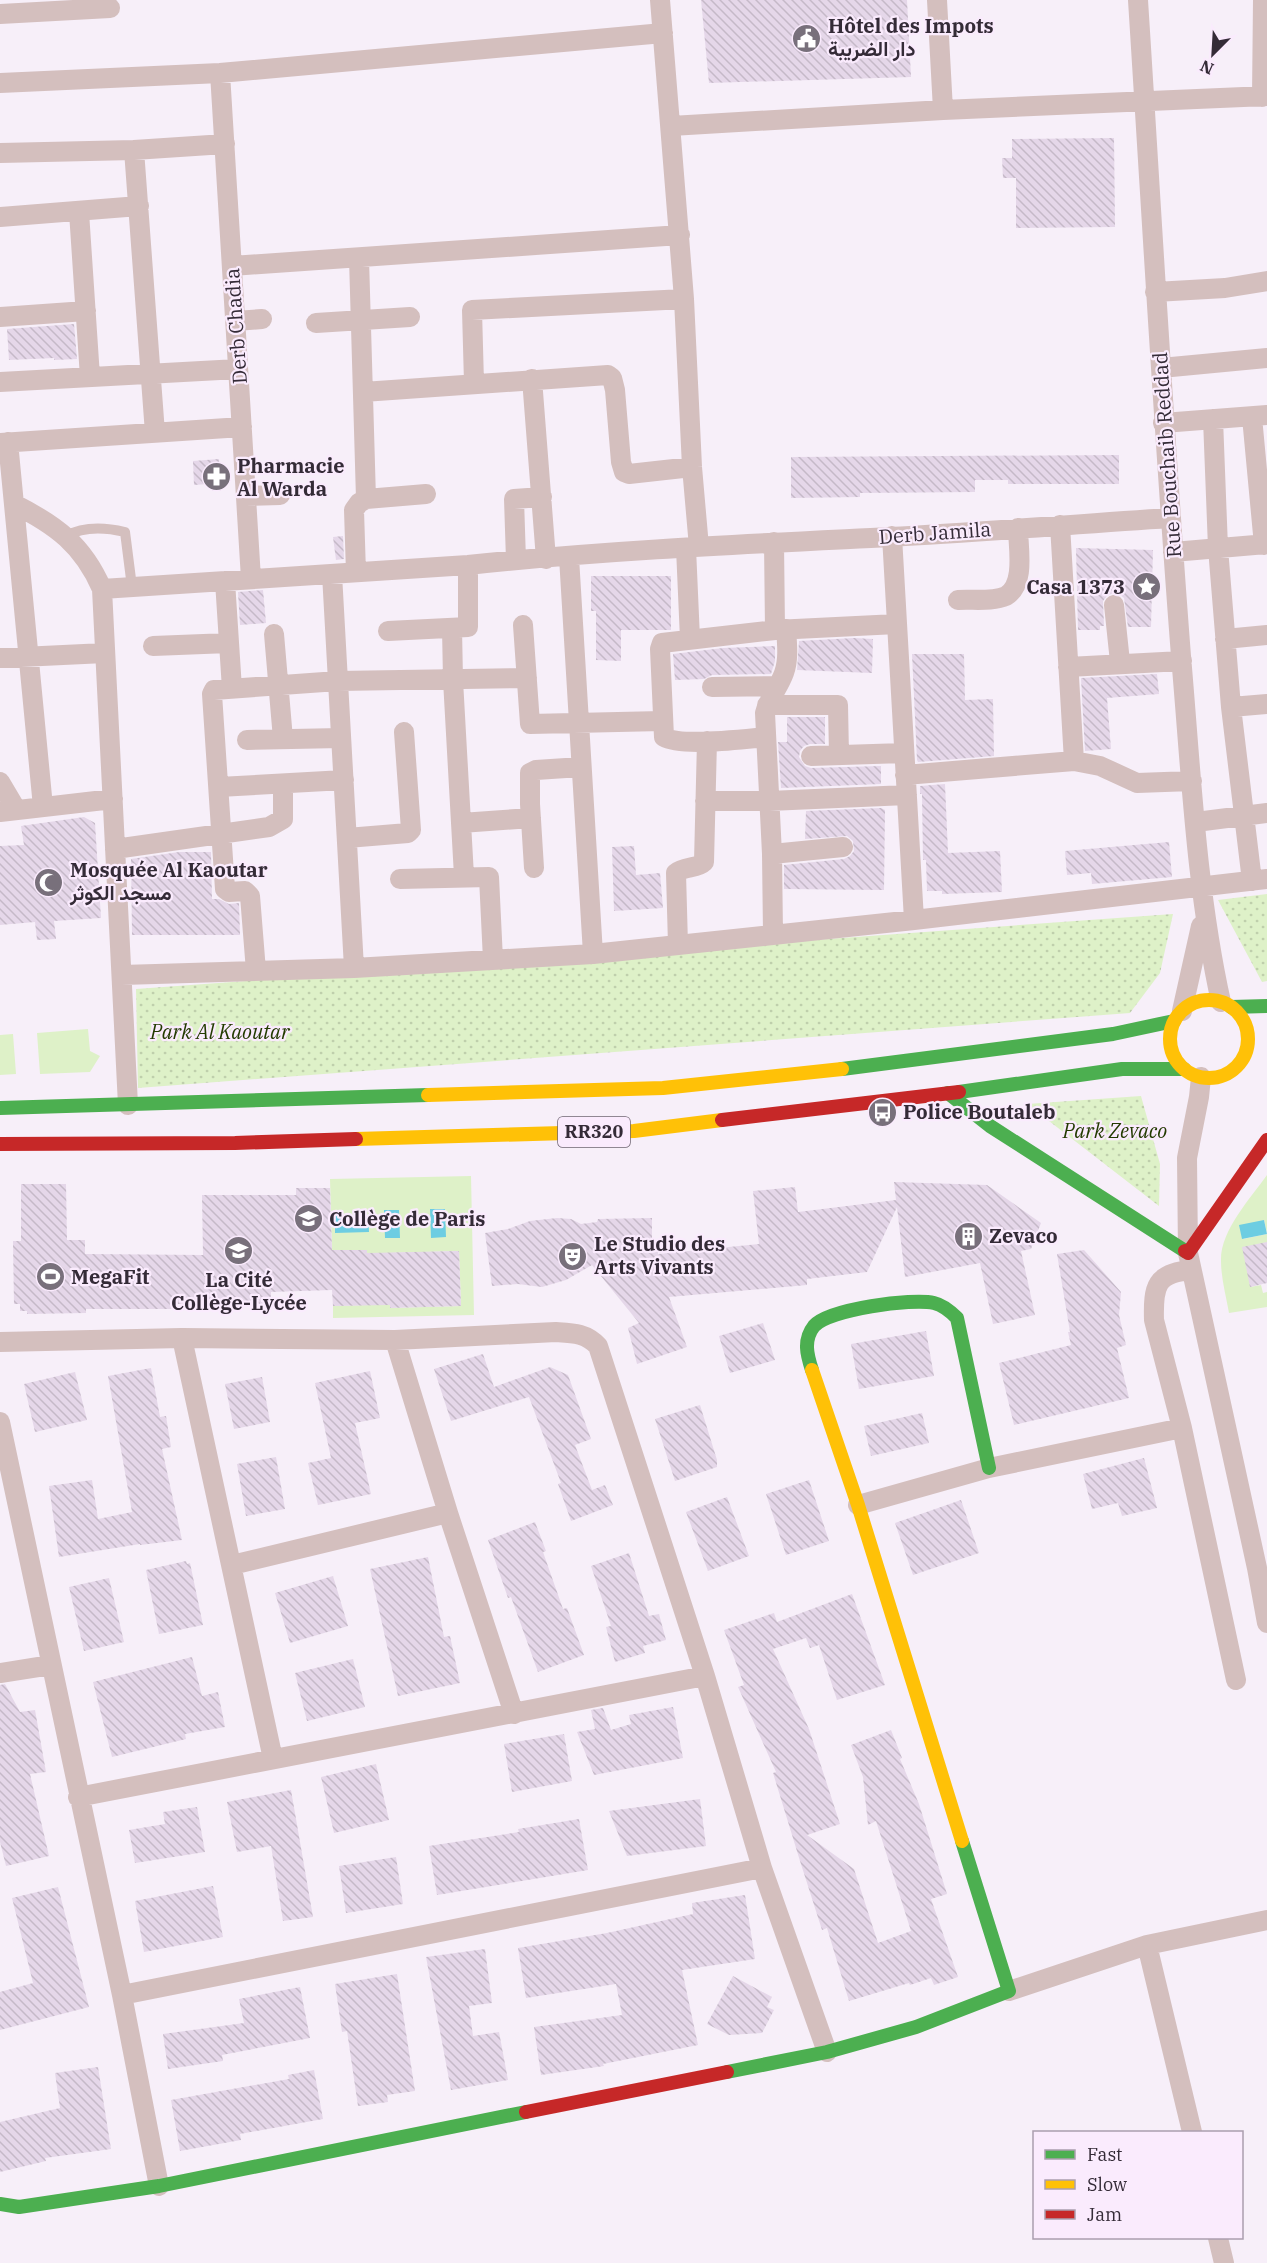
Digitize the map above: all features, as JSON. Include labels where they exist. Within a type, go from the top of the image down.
[{"type":"main road","name":"RR320","points":[[0,1108],[663,1088],[867,1066],[1113,1034],[1178,1016],[1200,1001],[1226,1005],[1267,1006]]},
{"type":"main road","points":[[1226,1005],[1240,1016],[1246,1027],[1248,1039],[1246,1052],[1240,1063]]},
{"type":"main road","points":[[1178,1016],[1170,1043],[1175,1058],[1193,1073]]},
{"type":"main road","name":"RR320","points":[[0,1144],[236,1143],[634,1131],[948,1093],[1122,1069],[1193,1073],[1212,1078],[1222,1076],[1240,1063],[1258,1056]]},
{"type":"main road","points":[[948,1093],[990,1126],[1190,1262],[1267,1140]]},
{"type":"main road","points":[[0,2204],[19,2207],[159,2186],[827,2052],[916,2027],[1009,1991],[858,1505],[806,1347],[810,1332],[817,1323],[836,1314],[915,1302],[932,1303],[952,1313],[957,1318],[988,1468]]},
{"type":"street","points":[[660,0],[680,235],[692,467],[693,547],[690,639]]},
{"type":"street","points":[[937,0],[943,110]]},
{"type":"street","name":"Rue Bouchaib Reddad","points":[[1138,0],[1163,423],[1192,781],[1204,909],[1211,956],[1226,1005]]},
{"type":"street","points":[[671,126],[943,110],[1265,97],[1263,0]]},
{"type":"street","points":[[0,14],[37,6],[110,8]]},
{"type":"street","points":[[0,83],[220,73],[663,33]]},
{"type":"street","name":"Derb Chadia","points":[[220,73],[251,579]]},
{"type":"street","points":[[0,153],[135,150],[225,144]]},
{"type":"street","points":[[135,150],[155,433]]},
{"type":"street","points":[[0,218],[139,206]]},
{"type":"street","points":[[79,212],[90,377]]},
{"type":"street","points":[[232,266],[680,235]]},
{"type":"street","points":[[359,258],[366,499]]},
{"type":"street","points":[[1155,292],[1225,288],[1264,281]]},
{"type":"street","points":[[474,383],[472,310],[684,299]]},
{"type":"street","points":[[0,317],[86,311]]},
{"type":"street","points":[[316,323],[410,317]]},
{"type":"street","points":[[236,321],[262,319]]},
{"type":"street","points":[[1161,368],[1267,358]]},
{"type":"street","points":[[0,382],[238,369]]},
{"type":"street","points":[[363,392],[608,375],[612,378],[615,390],[621,462],[624,472],[629,474],[692,467]]},
{"type":"street","points":[[532,379],[546,559]]},
{"type":"street","points":[[1163,423],[1260,416],[1265,545],[1173,552]]},
{"type":"street","points":[[122,975],[354,968],[593,954],[1259,880],[1244,815],[1231,707],[1218,549],[1213,419]]},
{"type":"street","points":[[43,807],[14,504],[4,442],[242,427]]},
{"type":"street","points":[[356,573],[354,510],[359,503],[366,499],[426,494]]},
{"type":"street","points":[[246,496],[280,495]]},
{"type":"street","points":[[516,560],[514,499],[542,497]]},
{"type":"street","points":[[14,504],[46,520],[66,537],[92,567],[102,589],[128,1105]]},
{"type":"street","name":"Derb Jamila","points":[[693,547],[1170,518]]},
{"type":"street","points":[[1060,525],[1074,760]]},
{"type":"street","points":[[958,600],[997,598],[1012,590],[1018,575],[1018,528]]},
{"type":"street","points":[[892,536],[914,920]]},
{"type":"street","points":[[774,542],[781,629],[787,659],[784,674],[765,713],[774,934]]},
{"type":"street","points":[[102,589],[356,573],[693,547]]},
{"type":"street","points":[[569,557],[593,954]]},
{"type":"street","points":[[388,631],[469,626],[468,565]]},
{"type":"street","points":[[332,574],[354,968]]},
{"type":"street","points":[[225,581],[232,689]]},
{"type":"street","points":[[1114,605],[1120,662]]},
{"type":"street","points":[[766,737],[707,741],[664,737],[660,644],[781,629],[897,624]]},
{"type":"street","points":[[523,625],[530,724],[662,721]]},
{"type":"street","points":[[452,628],[464,876]]},
{"type":"street","points":[[274,634],[283,739]]},
{"type":"street","points":[[1225,639],[1267,635]]},
{"type":"street","points":[[153,646],[229,643]]},
{"type":"street","points":[[0,658],[105,653]]},
{"type":"street","points":[[1068,667],[1120,662],[1182,661]]},
{"type":"street","points":[[256,971],[250,896],[245,891],[226,891],[212,692],[214,690],[338,681],[527,678]]},
{"type":"street","points":[[712,687],[777,686]]},
{"type":"street","points":[[1231,707],[1267,704]]},
{"type":"street","points":[[767,705],[838,705],[839,755]]},
{"type":"street","points":[[347,838],[408,833],[411,830],[404,732]]},
{"type":"street","points":[[248,740],[341,738]]},
{"type":"street","points":[[678,945],[676,873],[681,869],[703,864],[707,741]]},
{"type":"street","points":[[811,756],[904,753]]},
{"type":"street","points":[[905,774],[1074,760],[1100,766],[1137,783],[1192,781]]},
{"type":"street","points":[[534,868],[530,774],[532,771],[581,767]]},
{"type":"street","points":[[219,787],[344,780]]},
{"type":"street","points":[[0,782],[8,811],[113,799]]},
{"type":"street","points":[[115,849],[222,835],[277,824],[283,819],[284,813],[283,784]]},
{"type":"street","points":[[705,801],[769,801],[907,795]]},
{"type":"street","points":[[1196,822],[1267,813]]},
{"type":"street","points":[[461,823],[531,818]]},
{"type":"street","points":[[772,854],[843,848]]},
{"type":"street","points":[[400,879],[486,875],[489,878],[493,960]]},
{"type":"street","name":"Rue Bouchaib Reddad","points":[[1178,1016],[1204,909]]},
{"type":"street","points":[[1193,1073],[1199,1097],[1187,1158],[1190,1262],[1262,1567],[1267,1623]]},
{"type":"street","points":[[1190,1262],[1166,1275],[1158,1285],[1153,1304],[1154,1320],[1182,1428],[1236,1680]]},
{"type":"street","points":[[0,1342],[182,1338],[395,1340],[570,1333],[591,1338],[598,1346],[705,1676],[762,1868],[827,2052]]},
{"type":"street","points":[[182,1338],[273,1759]]},
{"type":"street","points":[[395,1340],[448,1513],[514,1714]]},
{"type":"street","points":[[0,1422],[78,1797],[122,1995],[159,2186]]},
{"type":"street","points":[[858,1505],[988,1468],[1182,1428]]},
{"type":"street","points":[[232,1565],[448,1513]]},
{"type":"street","points":[[0,1673],[51,1665]]},
{"type":"street","points":[[78,1797],[705,1676]]},
{"type":"street","points":[[122,1995],[762,1868]]},
{"type":"street","points":[[1009,1991],[1147,1945],[1267,1920]]},
{"type":"street","points":[[1147,1945],[1192,2131]]},
{"type":"street","points":[[1218,2239],[1224,2263]]},
{"type":"lane","points":[[66,537],[79,529],[125,532],[132,587]]},
{"type":"green space","points":[[1267,894],[1267,981],[1262,982],[1218,900]]},
{"type":"green space","name":"Park Al Kaoutar","points":[[1173,914],[1160,973],[1130,1013],[138,1088],[136,989]]},
{"type":"green space","points":[[88,1029],[90,1051],[100,1056],[90,1072],[40,1074],[37,1033]]},
{"type":"green space","points":[[13,1034],[16,1074],[0,1075],[0,1035]]},
{"type":"green space","name":"Park Zevaco","points":[[1141,1096],[1160,1164],[1159,1206],[1027,1104]]},
{"type":"green space","points":[[1267,1175],[1267,1233],[1264,1220],[1243,1239],[1267,1234],[1267,1242],[1250,1287],[1261,1285],[1263,1293],[1267,1292],[1267,1307],[1229,1313],[1221,1261],[1225,1238],[1237,1216]]},
{"type":"green space","points":[[471,1176],[474,1315],[333,1318],[333,1306],[368,1305],[367,1250],[332,1250],[330,1179]],"holes":[[[459,1251],[461,1306],[390,1308],[388,1253]]]},
{"type":"water","points":[[430,1209],[445,1209],[446,1237],[431,1238]]},
{"type":"water","points":[[384,1210],[399,1210],[400,1238],[385,1238]]},
{"type":"water","points":[[368,1215],[369,1232],[335,1233],[335,1216]]},
{"type":"water","points":[[1264,1220],[1267,1234],[1242,1239],[1239,1225]]},
{"type":"building","name":"Hôtel des Impots دار الضريبة","points":[[701,0],[907,0],[911,77],[709,83]]},
{"type":"building","points":[[1114,138],[1115,227],[1016,228],[1016,178],[1003,178],[1002,158],[1012,158],[1012,139]]},
{"type":"building","points":[[74,324],[77,359],[9,360],[7,329]]},
{"type":"building","points":[[1119,455],[1119,484],[1008,484],[1008,480],[975,480],[975,492],[860,493],[860,497],[791,498],[791,457]]},
{"type":"building","points":[[219,459],[221,483],[194,485],[193,461]]},
{"type":"building","points":[[343,536],[344,559],[336,560],[333,537]]},
{"type":"building","points":[[1076,548],[1153,550],[1151,627],[1128,627],[1124,598],[1113,593],[1103,601],[1104,626],[1100,626],[1100,630],[1078,630]]},
{"type":"building","points":[[591,576],[671,576],[671,630],[621,630],[621,661],[596,660],[596,611],[591,611]]},
{"type":"building","points":[[263,590],[266,623],[240,625],[238,592]]},
{"type":"building","points":[[873,639],[872,673],[797,670],[799,641]]},
{"type":"building","points":[[775,646],[775,661],[771,674],[712,675],[704,679],[675,680],[673,654],[723,648]]},
{"type":"building","points":[[912,654],[964,654],[965,700],[993,699],[994,756],[918,762]]},
{"type":"building","points":[[1157,674],[1159,694],[1107,698],[1111,749],[1085,751],[1081,678]]},
{"type":"building","points":[[787,717],[825,717],[825,744],[810,744],[804,746],[800,751],[799,757],[805,766],[811,768],[881,766],[881,784],[781,788],[778,742],[787,742]]},
{"type":"building","points":[[945,784],[948,853],[1000,851],[1002,892],[942,894],[942,891],[927,891],[926,860],[923,860],[920,786]]},
{"type":"building","points":[[881,808],[885,810],[884,890],[784,889],[784,865],[844,859],[854,851],[853,841],[847,836],[805,839],[806,811]]},
{"type":"building","name":"Mosquée Al Kaoutar مسجد الكوثر","points":[[84,817],[95,823],[101,918],[54,921],[56,939],[37,940],[35,922],[0,925],[0,846],[24,845],[21,826]]},
{"type":"building","points":[[1169,842],[1172,877],[1092,884],[1091,873],[1067,875],[1065,851]]},
{"type":"building","points":[[634,846],[636,875],[660,873],[663,908],[614,911],[612,847]]},
{"type":"building","points":[[179,852],[211,852],[212,899],[219,899],[229,904],[239,903],[240,935],[132,935],[131,859]]},
{"type":"building","points":[[894,1182],[987,1185],[1041,1223],[1031,1249],[1021,1251],[1035,1315],[993,1324],[980,1263],[905,1277],[897,1207],[867,1272],[807,1279],[807,1285],[669,1297],[687,1347],[637,1364],[628,1328],[639,1323],[592,1265],[566,1280],[542,1287],[518,1284],[492,1286],[485,1233],[508,1229],[530,1221],[557,1218],[571,1219],[581,1224],[597,1222],[598,1219],[652,1218],[652,1244],[658,1244],[658,1254],[759,1244],[753,1191],[795,1187],[798,1212],[896,1200]]},
{"type":"building","points":[[21,1184],[66,1184],[67,1240],[85,1240],[85,1254],[203,1255],[202,1195],[296,1195],[296,1188],[330,1188],[332,1250],[367,1250],[367,1253],[459,1251],[461,1306],[390,1308],[390,1305],[333,1306],[332,1290],[271,1292],[271,1304],[176,1304],[176,1309],[86,1309],[86,1313],[27,1314],[27,1311],[20,1311],[20,1304],[14,1304],[13,1241],[21,1241]]},
{"type":"building","points":[[1267,1242],[1267,1283],[1250,1287],[1242,1247]]},
{"type":"building","points":[[1084,1250],[1121,1292],[1119,1315],[1126,1345],[1117,1348],[1129,1398],[1014,1425],[999,1363],[1071,1345],[1057,1254]]},
{"type":"building","points":[[763,1323],[775,1360],[730,1373],[719,1336]]},
{"type":"building","points":[[926,1331],[934,1376],[859,1389],[851,1344]]},
{"type":"building","points":[[483,1354],[494,1387],[550,1367],[568,1375],[591,1439],[575,1445],[592,1490],[605,1485],[613,1505],[571,1521],[558,1484],[561,1483],[529,1397],[451,1421],[434,1369]]},
{"type":"building","points":[[151,1368],[160,1417],[166,1416],[171,1447],[162,1449],[182,1540],[59,1557],[49,1486],[92,1480],[98,1519],[132,1512],[108,1376]]},
{"type":"building","points":[[370,1371],[380,1418],[355,1423],[371,1494],[318,1505],[308,1463],[331,1458],[315,1383]]},
{"type":"building","points":[[75,1372],[87,1420],[35,1432],[24,1384]]},
{"type":"building","points":[[262,1377],[270,1422],[234,1429],[225,1384]]},
{"type":"building","points":[[700,1405],[717,1460],[717,1467],[675,1481],[655,1419]]},
{"type":"building","points":[[922,1413],[929,1443],[871,1456],[864,1426]]},
{"type":"building","points":[[276,1457],[285,1509],[246,1516],[237,1464]]},
{"type":"building","points":[[1144,1458],[1157,1508],[1122,1516],[1118,1503],[1092,1509],[1083,1474]]},
{"type":"building","points":[[809,1480],[829,1541],[786,1555],[766,1494]]},
{"type":"building","points":[[727,1497],[749,1556],[708,1571],[686,1512]]},
{"type":"building","points":[[961,1500],[979,1553],[913,1575],[895,1523]]},
{"type":"building","points":[[535,1522],[563,1609],[567,1608],[584,1655],[538,1672],[511,1597],[508,1598],[488,1540]]},
{"type":"building","points":[[629,1553],[649,1616],[659,1614],[666,1640],[643,1646],[645,1653],[615,1662],[606,1627],[611,1626],[591,1566]]},
{"type":"building","points":[[428,1557],[444,1637],[450,1636],[460,1683],[398,1696],[370,1569]]},
{"type":"building","points":[[186,1561],[187,1564],[190,1563],[203,1625],[159,1634],[146,1570]]},
{"type":"building","points":[[333,1576],[348,1626],[290,1643],[275,1593]]},
{"type":"building","points":[[109,1578],[124,1642],[84,1651],[69,1587]]},
{"type":"building","points":[[852,1594],[885,1685],[837,1700],[819,1645],[810,1648],[806,1638],[773,1649],[809,1729],[840,1824],[807,1835],[854,1869],[878,1943],[911,1931],[876,1821],[868,1825],[863,1777],[851,1745],[891,1730],[902,1758],[900,1759],[919,1804],[947,1894],[931,1899],[958,1977],[934,1985],[931,1978],[849,2001],[827,1928],[822,1930],[800,1861],[773,1773],[776,1772],[738,1687],[744,1685],[724,1630],[774,1613],[777,1622]]},
{"type":"building","points":[[192,1657],[202,1696],[218,1692],[225,1727],[185,1734],[186,1739],[112,1757],[93,1682]]},
{"type":"building","points":[[353,1659],[365,1707],[307,1721],[295,1673]]},
{"type":"building","points":[[5,1684],[20,1712],[35,1710],[46,1772],[30,1774],[49,1856],[6,1866],[0,1842],[0,1685]]},
{"type":"building","points":[[673,1707],[683,1758],[594,1775],[577,1732],[595,1729],[591,1710],[603,1708],[611,1730],[631,1724],[629,1715]]},
{"type":"building","points":[[564,1734],[572,1781],[512,1792],[504,1744]]},
{"type":"building","points":[[376,1764],[389,1820],[334,1833],[321,1777]]},
{"type":"building","points":[[291,1790],[313,1917],[283,1921],[271,1846],[237,1852],[227,1802]]},
{"type":"building","points":[[700,1799],[706,1846],[627,1856],[609,1811]]},
{"type":"building","points":[[197,1807],[205,1852],[135,1863],[129,1830],[165,1824],[163,1812]]},
{"type":"building","points":[[579,1819],[588,1870],[437,1895],[429,1846],[519,1832],[518,1829]]},
{"type":"building","points":[[396,1857],[403,1904],[346,1913],[339,1866]]},
{"type":"building","points":[[213,1886],[223,1937],[144,1952],[135,1901]]},
{"type":"building","points":[[58,1887],[89,2007],[0,2030],[0,1992],[33,1983],[12,1898]]},
{"type":"building","points":[[745,1895],[755,1959],[682,1970],[698,2045],[603,2064],[604,2066],[541,2075],[534,2027],[622,2015],[616,1984],[526,1998],[518,1948],[607,1933],[693,1914],[692,1903]]},
{"type":"building","points":[[485,1949],[492,2003],[469,2006],[473,2036],[499,2032],[508,2080],[451,2090],[426,1957]]},
{"type":"building","points":[[397,1974],[415,2091],[387,2095],[388,2102],[358,2106],[347,2031],[342,2032],[335,1984]]},
{"type":"building","points":[[733,1976],[772,1997],[767,2007],[774,2010],[762,2033],[729,2035],[707,2024]]},
{"type":"building","points":[[300,1987],[310,2038],[222,2055],[223,2061],[168,2069],[163,2034],[244,2023],[239,1999]]},
{"type":"building","points":[[98,2067],[111,2149],[45,2158],[46,2161],[0,2172],[0,2122],[60,2108],[55,2073]]},
{"type":"building","points":[[314,2070],[323,2119],[240,2134],[241,2140],[180,2151],[171,2100],[289,2079],[288,2075]]},
{"type":"traffic: fast","points":[[1231,1007],[1267,1006]]},
{"type":"traffic: fast","points":[[842,1069],[1113,1034],[1174,1021]]},
{"type":"traffic: fast","points":[[959,1092],[1122,1069],[1184,1069]]},
{"type":"traffic: fast","points":[[948,1093],[990,1126],[1185,1251]]},
{"type":"traffic: fast","points":[[0,1108],[428,1095]]},
{"type":"traffic: fast","points":[[812,1370],[808,1353],[808,1337],[814,1326],[823,1320],[871,1306],[908,1302],[934,1303],[944,1307],[957,1318],[989,1468]]},
{"type":"traffic: fast","points":[[727,2072],[827,2052],[916,2027],[1009,1991],[962,1841]]},
{"type":"traffic: fast","points":[[0,2204],[19,2207],[159,2186],[526,2112]]},
{"type":"traffic: slow","points":[[1209,1000],[1224,1003],[1236,1012],[1245,1024],[1248,1039],[1245,1054],[1236,1066],[1224,1075],[1209,1078],[1194,1075],[1182,1066],[1173,1054],[1170,1039],[1173,1024],[1182,1012],[1194,1003],[1209,1000]]},
{"type":"traffic: slow","points":[[428,1095],[663,1088],[842,1069]]},
{"type":"traffic: slow","points":[[356,1139],[634,1131],[722,1120]]},
{"type":"traffic: slow","points":[[812,1370],[858,1505],[962,1841]]},
{"type":"traffic: jam","points":[[722,1120],[959,1092]]},
{"type":"traffic: jam","points":[[0,1144],[235,1143],[356,1139]]},
{"type":"traffic: jam","points":[[1185,1251],[1188,1253],[1267,1140]]},
{"type":"traffic: jam","points":[[526,2112],[727,2072]]},
{"type":"place","name":"Hôtel des Impots دار الضريبة","points":[[807,38]]},
{"type":"place","name":"Pharmacie Al Warda","points":[[216,477]]},
{"type":"place","name":"Casa 1373","points":[[1146,587]]},
{"type":"place","name":"Mosquée Al Kaoutar مسجد الكوثر","points":[[49,882]]},
{"type":"place","name":"Police Boutaleb","points":[[882,1112]]},
{"type":"place","name":"Collège de Paris","points":[[308,1219]]},
{"type":"place","name":"Zevaco","points":[[968,1236]]},
{"type":"place","name":"La Cité Collège-Lycée","points":[[239,1250]]},
{"type":"place","name":"Le Studio des Arts Vivants","points":[[573,1256]]},
{"type":"place","name":"MegaFit","points":[[50,1277]]}]
